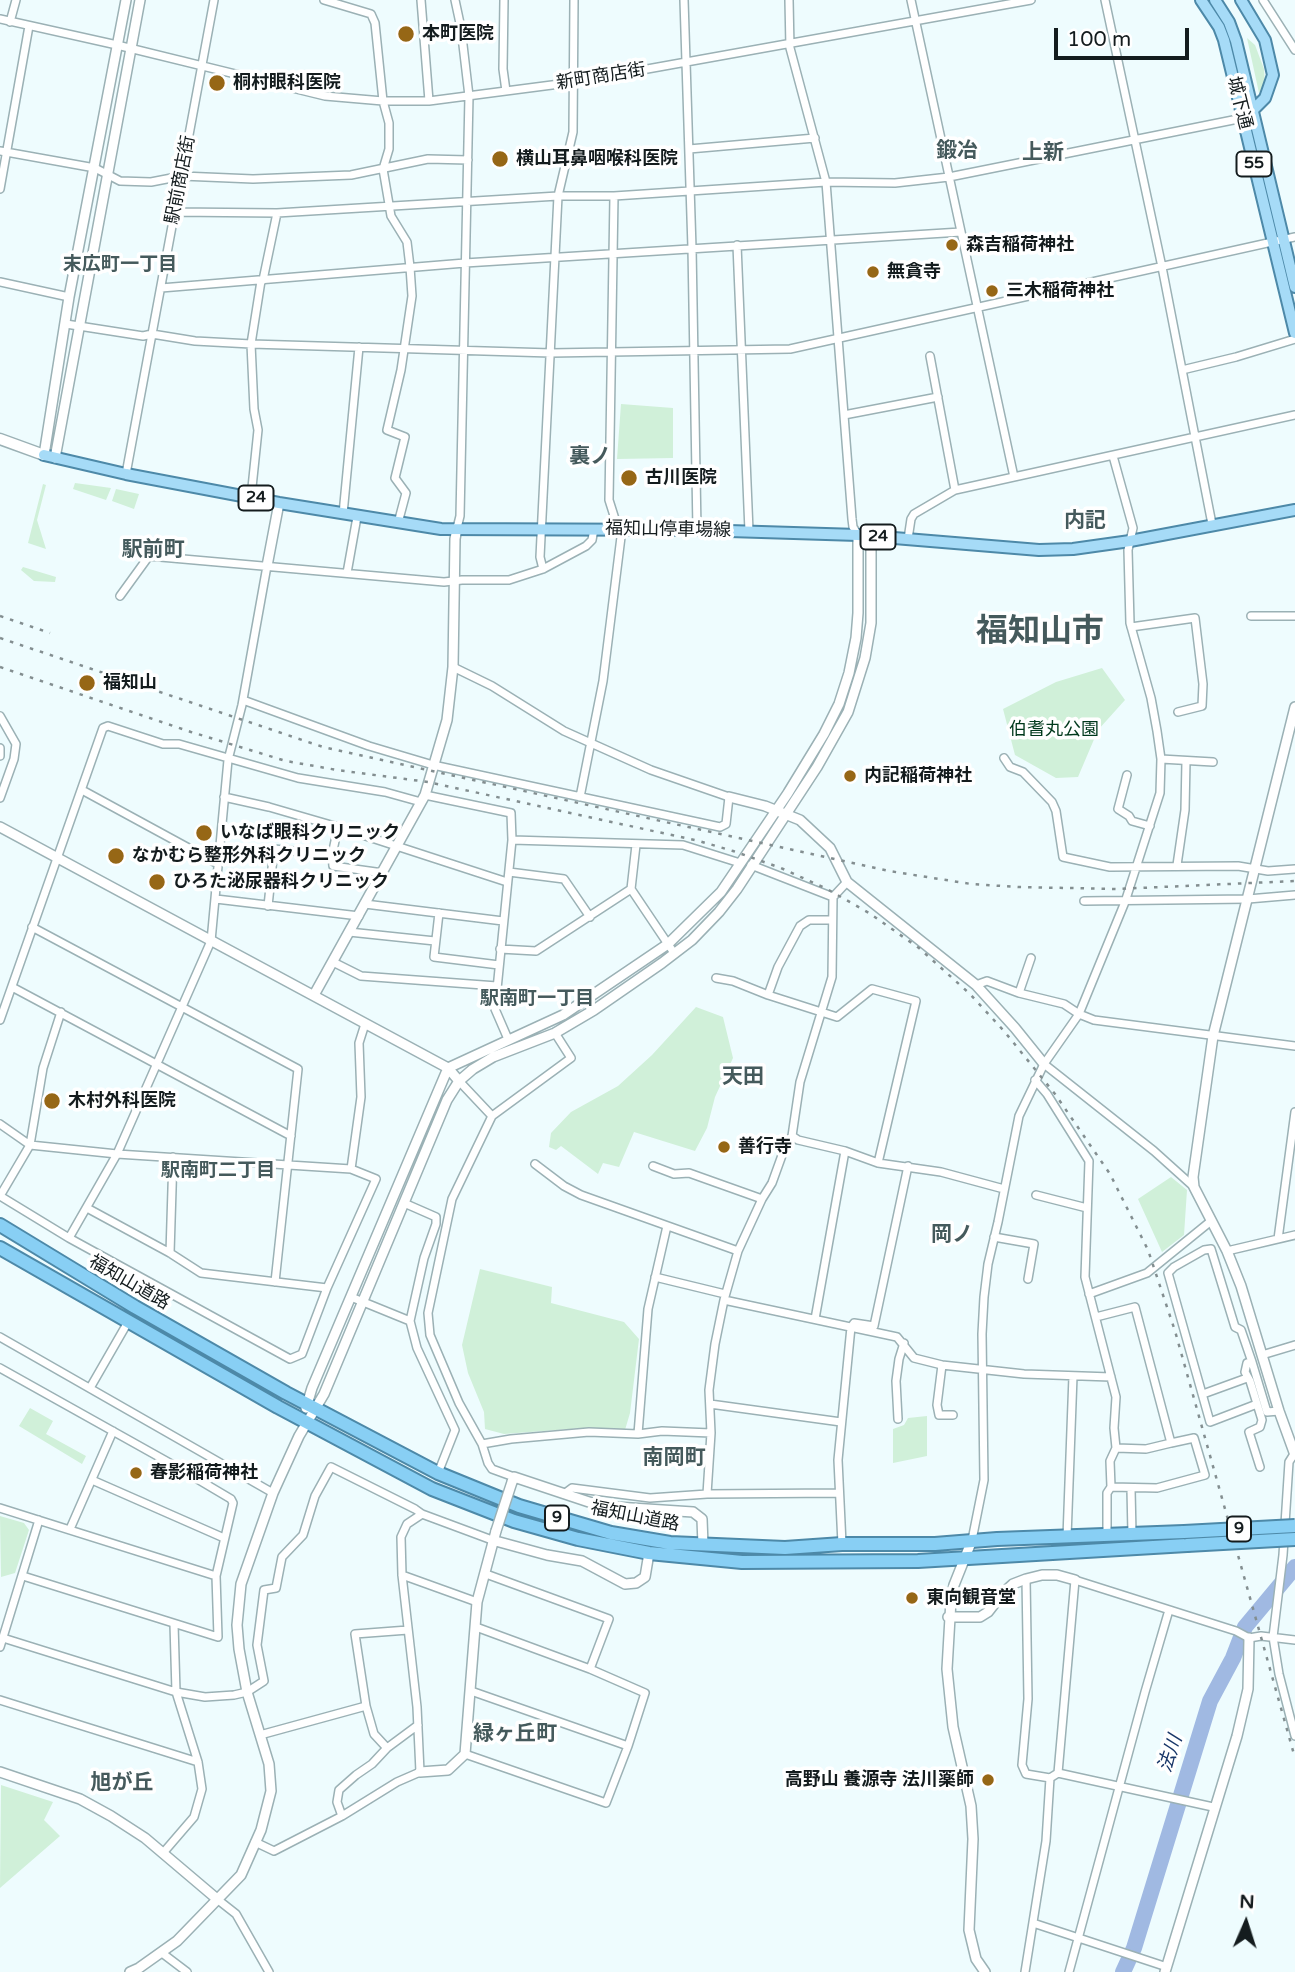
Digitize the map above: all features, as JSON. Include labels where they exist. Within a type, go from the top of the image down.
[{"type":"highway","name":"福知山道路","points":[[0,1225],[124,1300],[311,1406],[438,1473],[519,1506],[611,1533],[670,1543],[785,1548],[1132,1534],[1185,1538],[1295,1539]]},
{"type":"highway","name":"福知山道路","points":[[0,1248],[306,1423],[432,1489],[514,1521],[578,1539],[649,1553],[742,1562],[838,1563],[966,1558],[1295,1527]]},
{"type":"main road","name":"城下通","points":[[1201,0],[1219,27],[1278,241],[1295,287]]},
{"type":"main road","name":"城下通","points":[[1215,0],[1229,22],[1236,41],[1253,111],[1295,333]]},
{"type":"main road","points":[[1241,0],[1265,40],[1273,75],[1265,98],[1243,118]]},
{"type":"main road","points":[[0,439],[49,457]]},
{"type":"main road","name":"福知山停車場線","points":[[49,457],[279,503],[442,529],[697,530],[858,535],[1039,551],[1130,541],[1295,510]]},
{"type":"street","points":[[10,22],[16,0]]},
{"type":"street","points":[[49,457],[69,297],[126,0]]},
{"type":"street","points":[[49,457],[79,327],[140,0]]},
{"type":"street","name":"駅前商店街","points":[[126,474],[214,0]]},
{"type":"street","points":[[324,0],[371,14],[375,23],[383,101],[390,137],[383,169],[391,216],[407,243],[412,296],[387,430],[405,437],[395,478],[405,493],[398,523]]},
{"type":"street","points":[[421,0],[429,101]]},
{"type":"street","points":[[314,995],[423,798],[447,720],[453,667],[454,581],[460,516],[469,96],[455,0]]},
{"type":"street","points":[[503,0],[503,69],[506,91]]},
{"type":"street","points":[[543,569],[540,557],[558,196],[573,132],[574,0]]},
{"type":"street","points":[[684,0],[691,190],[697,530]]},
{"type":"street","points":[[137,1971],[177,1941],[241,1874],[266,1814],[271,1791],[269,1764],[247,1692],[237,1625],[241,1584],[273,1493],[306,1423],[351,1297],[448,1068],[564,1015],[668,944],[721,892],[824,734],[839,704],[856,638],[858,535],[852,524],[826,182],[794,67],[790,44],[789,0]]},
{"type":"street","points":[[911,0],[1014,477]]},
{"type":"street","name":"新町商店街","points":[[0,19],[325,96],[383,101],[429,101],[575,82],[1031,0]]},
{"type":"street","points":[[1105,0],[1162,267],[1212,524]]},
{"type":"street","points":[[1263,0],[1295,50]]},
{"type":"street","points":[[0,189],[3,152],[29,26]]},
{"type":"street","points":[[174,212],[277,213],[826,182],[895,183],[949,177],[1243,118]]},
{"type":"street","points":[[689,149],[815,138]]},
{"type":"street","points":[[3,152],[95,168],[120,181],[151,182],[182,176],[282,179],[351,175],[428,159],[468,160]]},
{"type":"street","points":[[580,797],[603,681],[622,529],[615,519],[609,500],[614,196]]},
{"type":"street","points":[[251,496],[258,430],[254,409],[251,344],[277,213]]},
{"type":"street","points":[[161,288],[465,263],[961,232]]},
{"type":"street","points":[[66,324],[143,336],[152,334],[194,341],[251,344],[551,353],[790,349],[1295,237]]},
{"type":"street","points":[[737,245],[749,531]]},
{"type":"street","points":[[0,282],[69,297]]},
{"type":"street","points":[[1182,370],[1295,339]]},
{"type":"street","points":[[343,514],[359,347]]},
{"type":"street","points":[[930,356],[955,490]]},
{"type":"street","points":[[844,415],[938,397]]},
{"type":"street","points":[[908,539],[914,514],[955,490],[1295,415]]},
{"type":"street","points":[[985,1972],[976,1959],[969,1930],[973,1839],[971,1806],[958,1754],[949,1700],[948,1617],[954,1585],[978,1521],[984,1480],[982,1370],[984,1297],[988,1264],[1019,1116],[1044,1064],[1079,1014],[1125,902],[1158,804],[1161,760],[1150,698],[1131,627],[1128,554],[1133,528],[1113,456]]},
{"type":"street","points":[[69,1238],[117,1154],[211,941],[228,760],[243,700],[279,503]]},
{"type":"street","points":[[347,573],[357,517]]},
{"type":"street","points":[[120,596],[148,554],[444,582],[509,580],[543,569],[586,546],[592,540],[594,529]]},
{"type":"street","points":[[311,1406],[362,1302],[447,1100],[459,1081],[493,1057],[555,1033],[594,1010],[692,940],[719,912],[787,814],[838,734],[858,685],[870,623],[871,536]]},
{"type":"street","points":[[1251,616],[1295,616]]},
{"type":"street","points":[[1131,627],[1195,618],[1203,684],[1202,706],[1178,712]]},
{"type":"street","points":[[453,667],[492,686],[565,732],[651,770],[776,810],[800,821],[830,848],[847,882],[976,985],[1044,1064],[1154,1151],[1194,1187],[1227,1251],[1241,1286],[1294,1454],[1289,1462],[1279,1596],[1273,1637],[1279,1674],[1295,1736]]},
{"type":"street","points":[[243,700],[369,746],[433,765],[720,827],[726,824],[729,797]]},
{"type":"street","points":[[1194,1187],[1194,1163],[1213,1037],[1294,720],[1295,707]]},
{"type":"street","points":[[0,716],[16,744],[14,759],[0,798]]},
{"type":"street","points":[[0,1020],[103,728],[108,726],[163,744],[180,744],[298,778],[511,813],[512,840],[495,1009],[508,1039]]},
{"type":"street","points":[[0,748],[0,756]]},
{"type":"street","points":[[1004,758],[1010,767],[1023,772],[1052,803],[1056,811],[1062,857],[1110,867],[1238,866],[1268,871],[1295,869]]},
{"type":"street","points":[[1161,760],[1213,762]]},
{"type":"street","points":[[1177,866],[1185,810],[1186,761]]},
{"type":"street","points":[[1127,775],[1118,809],[1132,821],[1150,825]]},
{"type":"street","points":[[82,790],[218,864]]},
{"type":"street","points":[[224,797],[269,807],[398,845],[507,882]]},
{"type":"street","points":[[0,827],[448,1068],[492,1116]]},
{"type":"street","points":[[338,827],[332,866],[383,873]]},
{"type":"street","points":[[512,840],[684,845],[740,863]]},
{"type":"street","points":[[636,845],[631,889],[674,953]]},
{"type":"street","points":[[268,906],[274,849],[332,855]]},
{"type":"street","points":[[751,865],[833,897]]},
{"type":"street","points":[[509,872],[564,878],[590,917]]},
{"type":"street","points":[[707,1494],[715,1344],[724,1297],[738,1251],[792,1136],[800,1082],[832,977],[833,897],[847,882]]},
{"type":"street","points":[[500,949],[537,951],[631,889]]},
{"type":"street","points":[[1084,901],[1248,899],[1295,895]]},
{"type":"street","points":[[216,899],[359,916]]},
{"type":"street","points":[[365,904],[503,921]]},
{"type":"street","points":[[439,913],[434,957],[499,965]]},
{"type":"street","points":[[768,995],[778,967],[800,926],[809,920],[832,920]]},
{"type":"street","points":[[32,927],[298,1069],[275,1282]]},
{"type":"street","points":[[349,932],[435,942]]},
{"type":"street","points":[[1019,993],[1031,958]]},
{"type":"street","points":[[333,962],[361,976],[497,986]]},
{"type":"street","points":[[716,978],[733,981],[837,1017],[872,989],[916,1001],[878,1163]]},
{"type":"street","points":[[976,985],[987,981],[1019,993],[1064,1004],[1094,1020],[1295,1046]]},
{"type":"street","points":[[12,987],[291,1136]]},
{"type":"street","points":[[0,1124],[30,1145],[117,1154],[351,1169],[376,1179],[327,1288],[302,1354],[290,1359],[69,1238],[0,1196],[30,1145],[43,1068],[61,1012]]},
{"type":"street","points":[[351,1169],[361,1097],[359,1043],[365,1024]]},
{"type":"street","points":[[555,1033],[571,1058],[492,1116],[452,1199],[428,1313],[430,1335],[459,1403],[482,1444],[492,1469],[513,1480],[601,1506],[693,1512],[702,1519],[703,1545]]},
{"type":"street","points":[[1035,1080],[1047,1094],[1089,1161],[1085,1277],[1116,1397],[1116,1448],[1111,1461],[1111,1487],[1107,1493],[1107,1535]]},
{"type":"street","points":[[1278,1239],[1295,1112]]},
{"type":"street","points":[[792,1136],[878,1163],[908,1166],[1004,1189]]},
{"type":"street","points":[[815,1320],[845,1151]]},
{"type":"street","points":[[170,1253],[173,1157]]},
{"type":"street","points":[[535,1164],[581,1195],[738,1251]]},
{"type":"street","points":[[653,1166],[674,1174],[689,1173],[762,1199]]},
{"type":"street","points":[[842,1544],[838,1460],[851,1327],[853,1323],[874,1326],[908,1166]]},
{"type":"street","points":[[1037,1195],[1087,1208]]},
{"type":"street","points":[[404,1203],[436,1217],[411,1321],[417,1348],[455,1430],[438,1473]]},
{"type":"street","points":[[87,1208],[201,1273],[327,1288]]},
{"type":"street","points":[[1089,1294],[1147,1273],[1211,1221]]},
{"type":"street","points":[[638,1434],[648,1309],[667,1226]]},
{"type":"street","points":[[1227,1251],[1295,1235]]},
{"type":"street","points":[[994,1237],[1034,1244],[1028,1279]]},
{"type":"street","points":[[1257,1404],[1210,1422],[1168,1273],[1204,1250],[1211,1249],[1235,1327],[1241,1330],[1267,1412],[1279,1411]]},
{"type":"street","points":[[655,1277],[815,1320],[897,1337],[914,1358],[942,1365],[982,1370],[1111,1377]]},
{"type":"street","points":[[351,1297],[411,1321]]},
{"type":"street","points":[[1096,1317],[1135,1307],[1171,1443]]},
{"type":"street","points":[[90,1388],[128,1322]]},
{"type":"street","points":[[0,1338],[273,1493]]},
{"type":"street","points":[[898,1419],[896,1381],[904,1343]]},
{"type":"street","points":[[1262,1354],[1295,1345]]},
{"type":"street","points":[[1252,1362],[1245,1367],[1262,1424],[1249,1432],[1260,1467]]},
{"type":"street","points":[[942,1365],[937,1405],[939,1415],[953,1415]]},
{"type":"street","points":[[0,1368],[231,1499],[233,1503],[216,1576],[218,1637],[23,1576]]},
{"type":"street","points":[[1067,1537],[1073,1376]]},
{"type":"street","points":[[1203,1394],[1247,1378]]},
{"type":"street","points":[[710,1404],[841,1422]]},
{"type":"street","points":[[70,1529],[113,1431]]},
{"type":"street","points":[[482,1444],[511,1438],[589,1432],[711,1433]]},
{"type":"street","points":[[1111,1487],[1157,1488],[1205,1475],[1194,1438],[1146,1450],[1116,1448]]},
{"type":"street","points":[[3,1638],[176,1692],[205,1697],[247,1692],[264,1681],[257,1645],[264,1590],[276,1588],[282,1558],[303,1535],[315,1496],[331,1467],[422,1514],[494,1535],[547,1555],[582,1561],[625,1584],[636,1583],[645,1577],[649,1553]]},
{"type":"street","points":[[92,1480],[224,1538]]},
{"type":"street","points":[[256,1842],[274,1851],[342,1816],[377,1792],[420,1772],[448,1770],[465,1754],[477,1602],[494,1535],[513,1480]]},
{"type":"street","points":[[564,1494],[572,1488],[650,1498],[707,1494],[839,1493]]},
{"type":"street","points":[[1131,1489],[1132,1534]]},
{"type":"street","points":[[0,1508],[216,1576]]},
{"type":"street","points":[[420,1772],[401,1537],[407,1524],[422,1514]]},
{"type":"street","points":[[0,1647],[39,1520]]},
{"type":"street","points":[[486,1574],[609,1619],[590,1669]]},
{"type":"street","points":[[402,1575],[477,1602]]},
{"type":"street","points":[[948,1617],[980,1618],[1007,1589],[1026,1579],[1057,1575],[1236,1631],[1247,1637],[1295,1640]]},
{"type":"street","points":[[1026,1579],[1028,1699],[1022,1765],[1026,1774],[1050,1778],[1058,1773],[1213,1807]]},
{"type":"street","points":[[1058,1773],[1075,1580]]},
{"type":"street","points":[[1069,1972],[1169,1610]]},
{"type":"street","points":[[163,1853],[187,1828],[198,1807],[202,1788],[198,1762],[176,1692],[174,1624]]},
{"type":"street","points":[[465,1754],[606,1803],[645,1693],[590,1669],[476,1627]]},
{"type":"street","points":[[387,1748],[374,1734],[366,1706],[355,1634],[408,1630]]},
{"type":"street","points":[[1033,1923],[1079,1937],[1166,1970],[1213,1807],[1237,1736],[1248,1689],[1247,1637]]},
{"type":"street","points":[[471,1691],[628,1746]]},
{"type":"street","points":[[0,1700],[198,1762]]},
{"type":"street","points":[[260,1735],[366,1706]]},
{"type":"street","points":[[342,1816],[337,1802],[339,1790],[418,1725]]},
{"type":"street","points":[[0,1772],[80,1799],[122,1823],[163,1853],[236,1914],[269,1972]]},
{"type":"street","points":[[1025,1972],[1046,1841],[1050,1778]]},
{"type":"street","points":[[162,1953],[187,1972]]},
{"type":"green space","points":[[1247,38],[1255,45],[1264,69],[1265,85],[1259,93]]},
{"type":"green space","points":[[621,404],[673,408],[673,458],[617,459]]},
{"type":"green space","points":[[75,483],[111,488],[106,500],[73,489]]},
{"type":"green space","points":[[43,484],[46,485],[37,520],[46,549],[28,543]]},
{"type":"green space","points":[[116,489],[139,494],[134,509],[112,501]]},
{"type":"green space","points":[[23,567],[56,577],[55,582],[34,581],[21,570]]},
{"type":"green space","name":"伯耆丸公園","points":[[1102,668],[1125,700],[1098,730],[1078,777],[1056,778],[1015,755],[1003,709],[1056,682]]},
{"type":"green space","points":[[696,1007],[723,1017],[733,1058],[715,1097],[707,1128],[695,1151],[634,1132],[619,1167],[603,1163],[598,1174],[561,1146],[556,1150],[549,1147],[551,1133],[571,1112],[618,1086],[652,1055]]},
{"type":"green space","points":[[1171,1177],[1187,1190],[1184,1235],[1162,1252],[1138,1199]]},
{"type":"green space","points":[[480,1269],[552,1287],[551,1303],[624,1322],[639,1339],[630,1413],[625,1430],[583,1428],[504,1434],[485,1429],[484,1412],[468,1373],[462,1345]]},
{"type":"green space","points":[[30,1408],[53,1421],[46,1434],[86,1456],[82,1464],[19,1426]]},
{"type":"green space","points":[[927,1416],[927,1456],[893,1463],[893,1429],[904,1425],[908,1418]]},
{"type":"green space","points":[[0,1516],[24,1523],[29,1530],[15,1573],[1,1577]]},
{"type":"green space","points":[[1,1785],[53,1802],[44,1820],[60,1836],[0,1888]]},
{"type":"waterway","name":"法川","points":[[1123,1972],[1134,1948],[1210,1701],[1233,1658],[1245,1627],[1295,1567]]},
{"type":"railway","points":[[0,616],[50,633]]},
{"type":"railway","points":[[0,638],[323,747],[889,871],[971,884],[1018,887],[1117,889],[1295,881]]},
{"type":"railway","points":[[0,667],[191,732],[286,761],[428,782],[699,841],[733,851],[781,868],[827,889],[869,913],[919,948],[970,994],[1055,1094],[1110,1174],[1148,1250],[1175,1331],[1295,1758]]},
{"type":"place","name":"本町医院","points":[[406,34]]},
{"type":"place","name":"桐村眼科医院","points":[[217,83]]},
{"type":"place","name":"横山耳鼻咽喉科医院","points":[[500,159]]},
{"type":"place","name":"森吉稲荷神社","points":[[952,245]]},
{"type":"place","name":"無貪寺","points":[[873,272]]},
{"type":"place","name":"三木稲荷神社","points":[[992,291]]},
{"type":"place","name":"古川医院","points":[[629,478]]},
{"type":"place","name":"福知山","points":[[87,683]]},
{"type":"place","name":"内記稲荷神社","points":[[850,776]]},
{"type":"place","name":"いなば眼科クリニック","points":[[204,833]]},
{"type":"place","name":"なかむら整形外科クリニック","points":[[116,856]]},
{"type":"place","name":"ひろた泌尿器科クリニック","points":[[157,882]]},
{"type":"place","name":"木村外科医院","points":[[52,1101]]},
{"type":"place","name":"善行寺","points":[[724,1147]]},
{"type":"place","name":"春影稲荷神社","points":[[136,1473]]},
{"type":"place","name":"東向観音堂","points":[[912,1598]]},
{"type":"place","name":"高野山 養源寺 法川薬師","points":[[988,1780]]},
{"type":"district","name":"鍛冶","points":[[957,151]]},
{"type":"district","name":"上新","points":[[1043,153]]},
{"type":"district","name":"末広町一丁目","points":[[120,265]]},
{"type":"district","name":"裏ノ","points":[[590,457]]},
{"type":"district","name":"内記","points":[[1085,521]]},
{"type":"district","name":"駅前町","points":[[153,550]]},
{"type":"district","name":"福知山市","points":[[1040,633]]},
{"type":"district","name":"駅南町一丁目","points":[[537,999]]},
{"type":"district","name":"天田","points":[[743,1077]]},
{"type":"district","name":"駅南町二丁目","points":[[218,1171]]},
{"type":"district","name":"岡ノ","points":[[952,1235]]},
{"type":"district","name":"南岡町","points":[[674,1458]]},
{"type":"district","name":"緑ヶ丘町","points":[[515,1734]]},
{"type":"district","name":"旭が丘","points":[[122,1783]]}]
